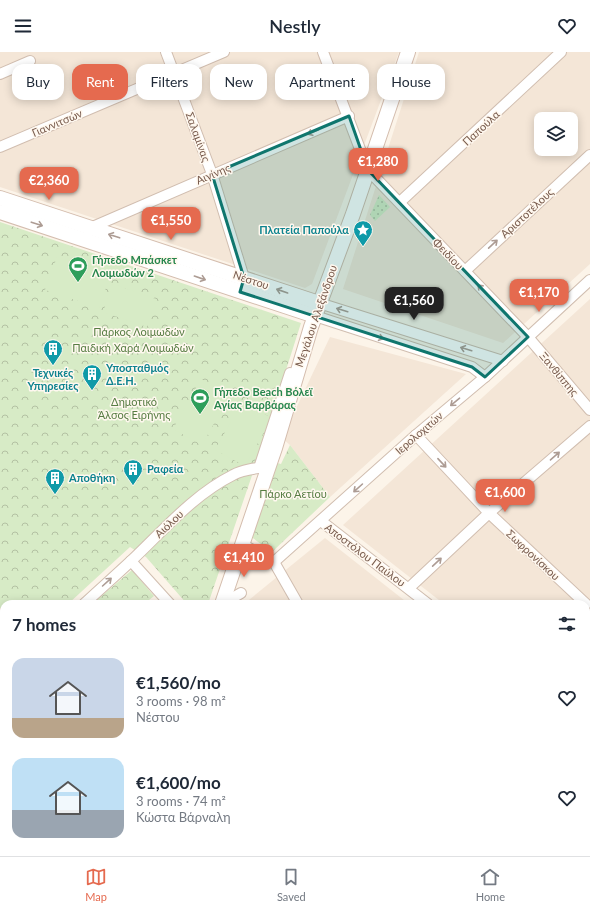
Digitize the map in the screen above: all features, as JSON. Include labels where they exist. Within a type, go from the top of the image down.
[{"type":"street","name":"Σαλαμίνας","points":[[166,52],[171,64]]},
{"type":"street","name":"Γιαννιτσών","points":[[194,64],[224,52]]},
{"type":"street","points":[[323,52],[349,116],[368,170]]},
{"type":"street","name":"Μεγάλου Αλεξάνδρου","points":[[223,600],[242,544],[264,468],[317,309],[353,214],[408,52]]},
{"type":"street","name":"Παπούλα","points":[[400,202],[562,52]]},
{"type":"street","points":[[0,74],[30,61]]},
{"type":"street","name":"Γιαννιτσών","points":[[0,147],[136,88]]},
{"type":"street","name":"Σαλαμίνας","points":[[184,100],[212,174],[244,278]]},
{"type":"street","name":"Αιγίνης","points":[[88,234],[212,174],[349,116]]},
{"type":"street","name":"Αριστοτέλους","points":[[465,271],[590,155]]},
{"type":"street","name":"Φειδίου","points":[[368,170],[528,338]]},
{"type":"street","name":"Νέστου","points":[[0,198],[88,234],[240,292],[317,309],[503,361]]},
{"type":"street","name":"Νέστου","points":[[0,212],[88,234],[244,278],[317,309],[472,368],[486,377]]},
{"type":"street","points":[[240,292],[244,278]]},
{"type":"street","name":"Ιερολοχιτών","points":[[274,562],[416,435],[486,377],[590,280]]},
{"type":"street","name":"Ξανθίππης","points":[[528,338],[590,410]]},
{"type":"street","points":[[264,468],[290,373]]},
{"type":"street","points":[[409,588],[489,513],[590,426]]},
{"type":"street","name":"Σωφρονίσκου","points":[[416,435],[489,513],[582,600]]},
{"type":"street","name":"Αιόλου","points":[[88,600],[131,561],[174,518],[209,490],[234,474],[264,468]]},
{"type":"street","name":"Αποστόλου Παύλου","points":[[321,521],[423,600]]},
{"type":"street","points":[[242,544],[274,562],[296,600]]},
{"type":"street","points":[[131,561],[166,600]]},
{"type":"street","points":[[229,600],[241,593]]},
{"type":"highlighted area","points":[[349,116],[368,170],[528,337],[485,377],[472,367],[240,292],[244,278],[212,174]]},
{"type":"shaded area","points":[[0,52],[399,52],[394,64],[377,64],[377,100],[381,100],[312,284],[305,288],[0,187]]},
{"type":"shaded area","points":[[419,52],[590,52],[590,264],[503,343],[343,289],[404,100],[445,100],[445,64],[415,64]]},
{"type":"shaded area","points":[[590,299],[590,600],[439,600],[343,525]]},
{"type":"shaded area","points":[[330,337],[466,374],[330,497],[290,445],[282,438]]},
{"type":"shaded area","points":[[325,538],[404,600],[249,600]]},
{"type":"green space","points":[[379,195],[390,207],[375,221],[370,215]]},
{"type":"green space","name":"Δημοτικό Άλσος Ειρήνης","points":[[0,222],[301,323],[258,458],[209,600],[184,600],[146,557],[130,547],[72,600],[0,600]]},
{"type":"green space","name":"Γήπεδο Μπάσκετ Λοιμωδών 2","points":[[57,257],[110,276],[99,308],[45,290]]},
{"type":"green space","points":[[113,284],[156,299],[147,327],[103,312]]},
{"type":"green space","name":"Γήπεδο Beach Βόλεϊ Αγίας Βαρβάρας","points":[[201,379],[230,395],[202,445],[173,429]]},
{"type":"green space","points":[[242,402],[272,418],[245,466],[215,450]]},
{"type":"green space","name":"Πάρκο Αετίου","points":[[290,445],[330,497],[272,552],[250,536],[274,462],[281,464]]},
{"type":"green space","points":[[132,570],[154,596],[149,600],[97,600]]},
{"type":"place","name":"Πλατεία Παπούλα","points":[[363,247]]},
{"type":"place","name":"Γήπεδο Μπάσκετ Λοιμωδών 2","points":[[78,283]]},
{"type":"place","name":"Τεχνικές Υπηρεσίες","points":[[53,366]]},
{"type":"place","name":"Υποσταθμός Δ.Ε.Η.","points":[[92,391]]},
{"type":"place","name":"Γήπεδο Beach Βόλεϊ Αγίας Βαρβάρας","points":[[200,415]]},
{"type":"place","name":"Ραφεία","points":[[133,486]]},
{"type":"place","name":"Αποθήκη","points":[[55,495]]},
{"type":"park label","name":"Πάρκος Λοιμωδών","points":[[139,332]]},
{"type":"park label","name":"Παιδική Χαρά Λοιμωδών","points":[[133,348]]}]
